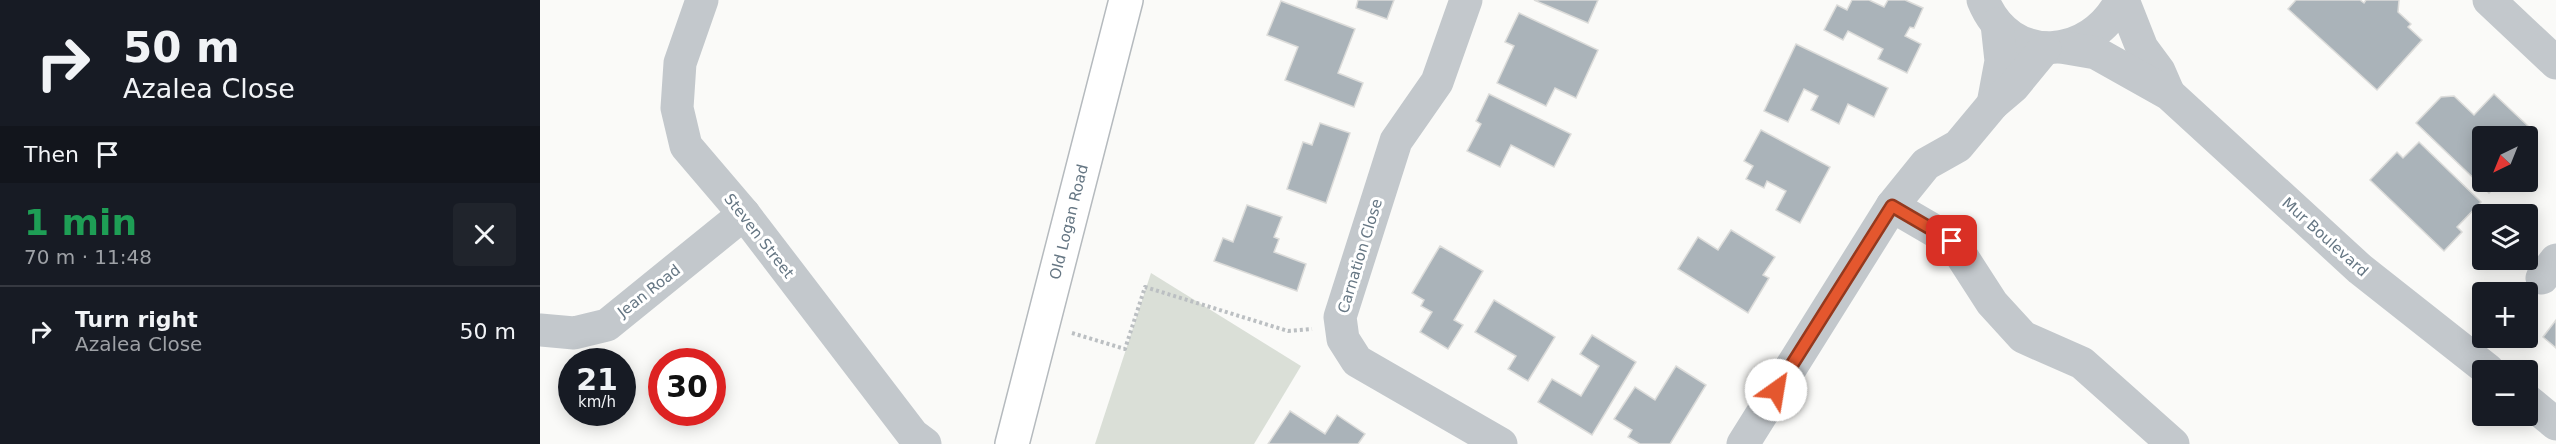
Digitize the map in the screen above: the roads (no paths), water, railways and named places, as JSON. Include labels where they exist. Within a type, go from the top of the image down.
[{"type":"main road","name":"Old Logan Road","points":[[1012,444],[1126,0]]},
{"type":"street","name":"Steven Street","points":[[702,0],[680,63],[677,108],[686,146],[744,214],[913,435],[925,444]]},
{"type":"street","name":"Carnation Close","points":[[1466,0],[1437,82],[1396,141],[1340,316],[1343,339],[1357,361],[1501,444]]},
{"type":"street","points":[[1743,444],[1892,206],[1926,164],[1958,146],[1994,104],[2053,47],[2081,42],[2098,32],[2113,16],[2122,0]]},
{"type":"street","name":"Mur Boulevard","points":[[2122,0],[2142,48],[2159,71],[2169,94]]},
{"type":"street","points":[[2489,0],[2556,63]]},
{"type":"street","points":[[1986,7],[2001,61],[1994,104]]},
{"type":"street","name":"Mur Boulevard","points":[[1986,7],[2019,40],[2096,52],[2169,94],[2360,269],[2475,360]]},
{"type":"street","points":[[1892,206],[1952,241],[1992,303],[2023,337],[2082,363],[2173,444]]},
{"type":"street","name":"Jean Road","points":[[540,330],[574,333],[607,324],[744,214]]},
{"type":"street","points":[[2538,409],[2556,424]]}]
